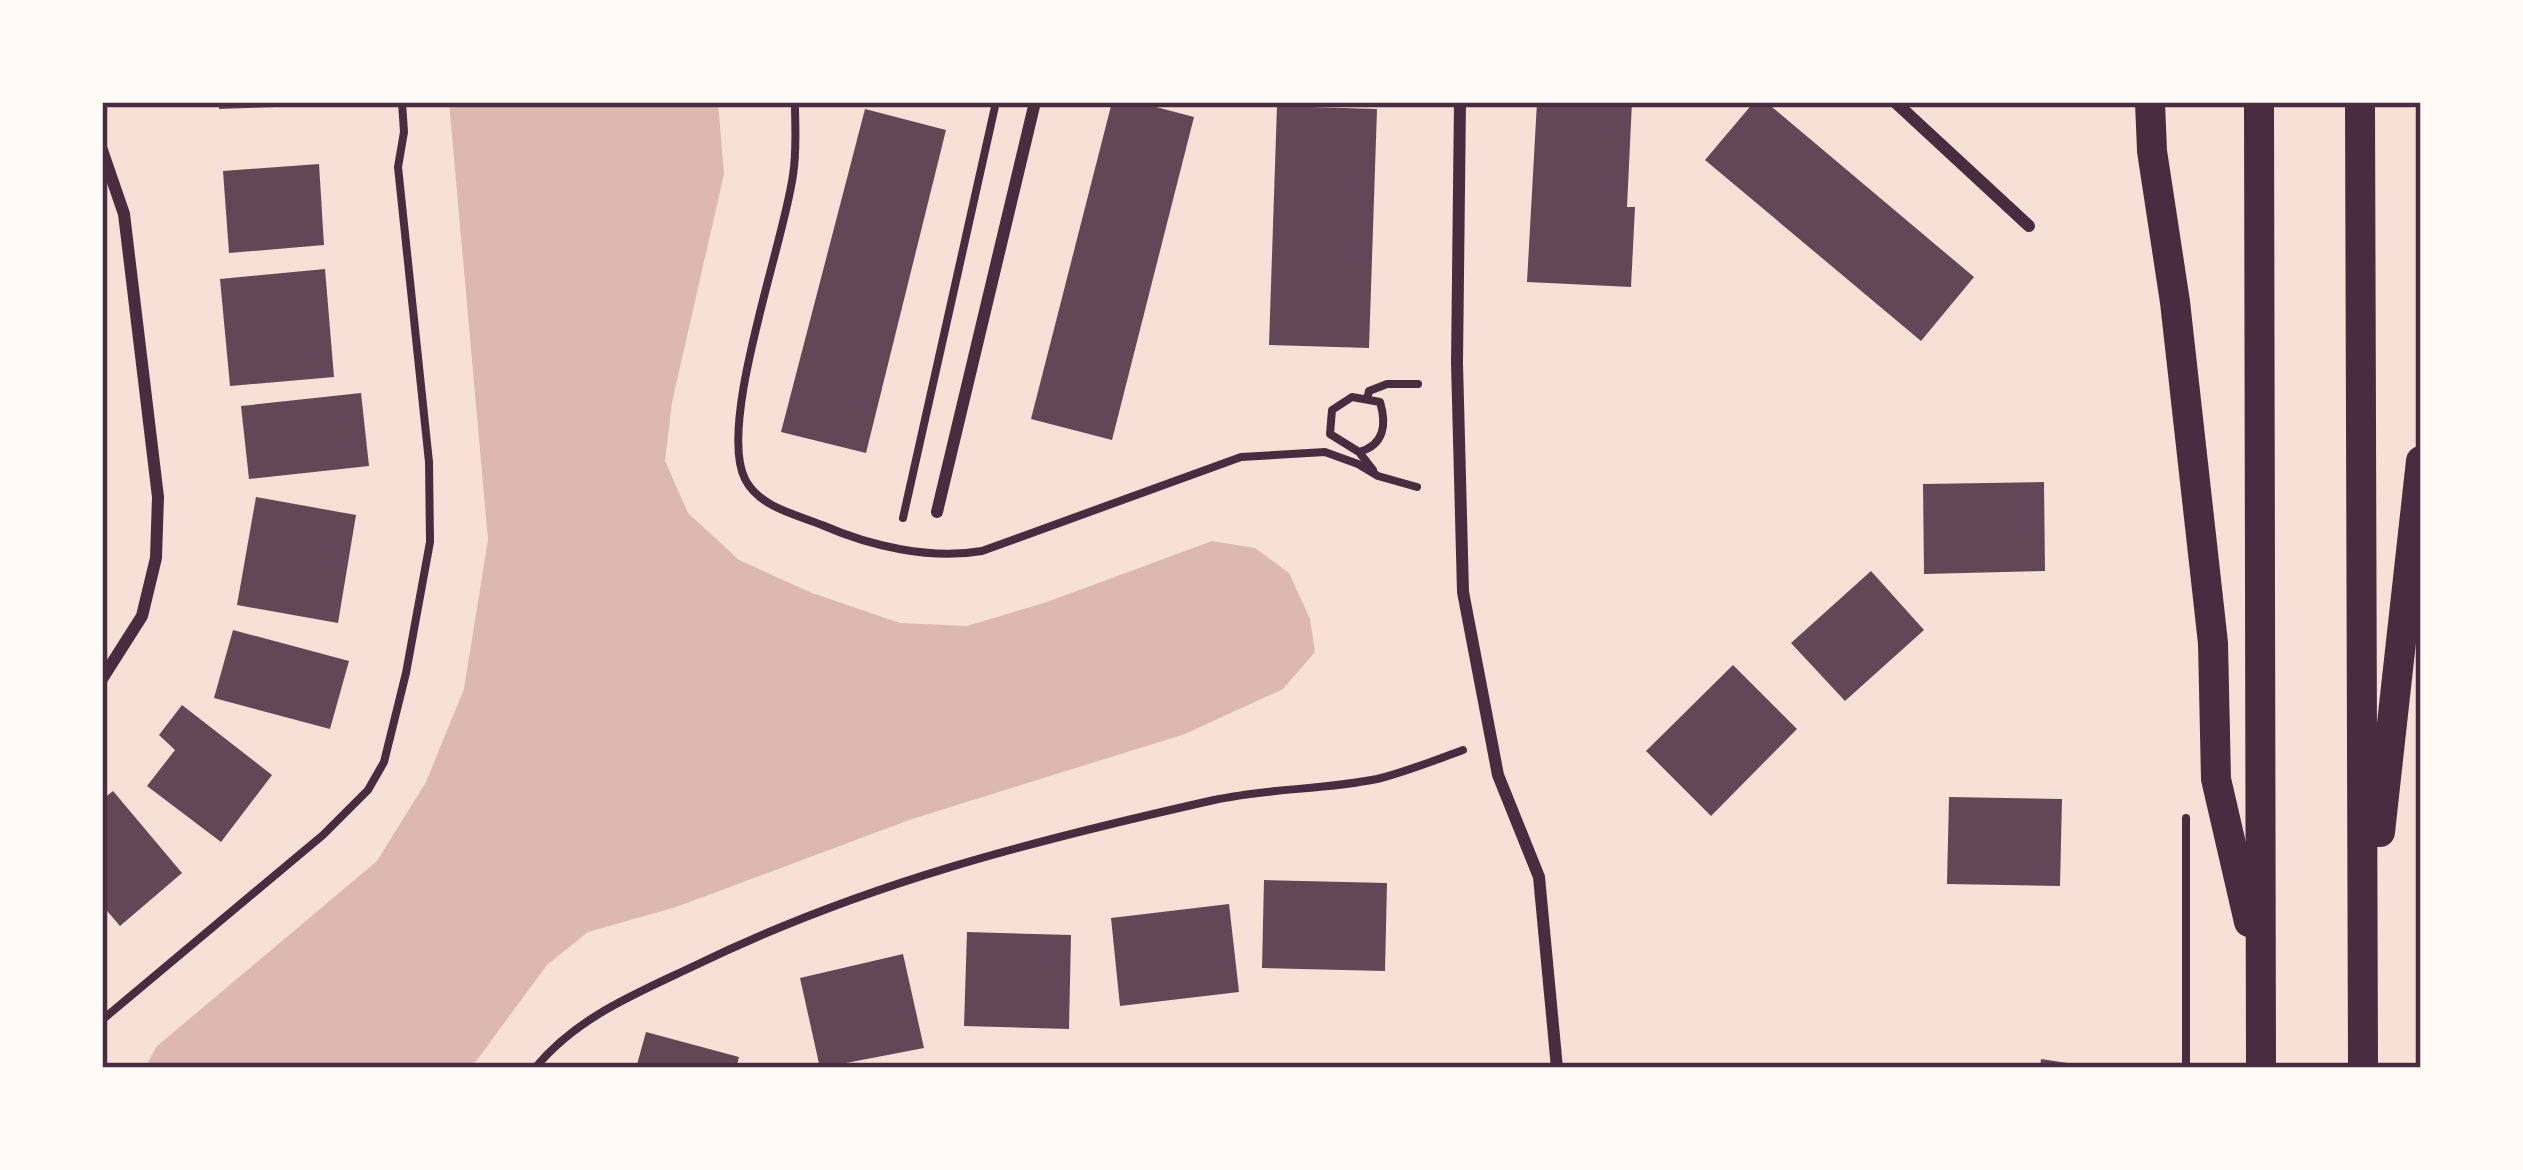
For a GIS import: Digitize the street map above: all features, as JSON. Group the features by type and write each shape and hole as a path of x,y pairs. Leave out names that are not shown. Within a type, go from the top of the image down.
{"main road":[{"path":"2150,102 2152,151 2175,302 2213,643 2216,779 2261,974"},
{"path":"2259,102 2261,1068"},
{"path":"2360,102 2362,1068"},
{"path":"2362,999 2421,461"}],"street":[{"path":"937,512 1035,102"},
{"path":"1460,102 1457,363 1463,592 1498,775 1538,878 1557,1068"},
{"path":"1895,102 2029,226"},
{"path":"102,150 124,214 158,496 157,557 142,616 102,679"}],"path":[{"path":"102,1020 323,835 368,790 384,763 430,542 429,462 398,167 404,132 402,102"},
{"path":"903,518 996,102"},
{"path":"1367,399 1370,391 1387,384 1418,384"},
{"path":"1360,452 1375,446 1383,431 1380,402 1352,397 1332,410 1330,434 1360,452 1378,476"},
{"path":"535,1068 560,1038 595,1015 743,942 865,893 962,861 1218,800 1379,778 1463,750"}],"shaded area":[{"path":"449,102 718,102 724,174 672,402 665,461 688,513 739,560 812,593 900,623 967,626 1212,541 1255,548 1289,573 1310,619 1315,652 1283,689 1185,734 912,819 676,907 588,932 547,965 471,1068 145,1068 156,1047 377,861 426,782 464,689 488,540"}],"building":[{"path":"219,102 306,102 306,106 219,109"},
{"path":"1112,102 1137,102 1194,117 1112,440 1031,419"},
{"path":"1537,102 1632,102 1627,207 1635,207 1631,287 1527,282"},
{"path":"1754,102 1766,102 1974,277 1921,341 1705,160"},
{"path":"1277,106 1377,109 1369,348 1269,345"},
{"path":"865,109 946,130 866,453 781,432"},
{"path":"319,164 324,245 229,253 223,171"},
{"path":"325,269 334,377 230,386 220,279"},
{"path":"361,393 369,466 249,479 241,406"},
{"path":"2044,482 2045,571 1924,574 1923,484"},
{"path":"256,497 356,515 338,623 237,605"},
{"path":"1871,571 1924,630 1845,701 1791,643"},
{"path":"233,630 349,661 330,729 214,698"},
{"path":"1733,665 1797,729 1711,816 1646,751"},
{"path":"182,705 272,775 221,842 147,786 175,750 159,735"},
{"path":"113,791 182,873 120,926 102,905 102,800"},
{"path":"1949,797 2062,799 2060,886 1947,884"},
{"path":"1264,880 1387,883 1385,971 1262,968"},
{"path":"1229,904 1239,992 1120,1006 1111,918"},
{"path":"967,932 1071,935 1069,1029 964,1026"},
{"path":"903,954 924,1048 820,1068 800,978"},
{"path":"646,1032 739,1057 736,1068 636,1068"},
{"path":"2041,1059 2081,1065 2040,1068"}]}
